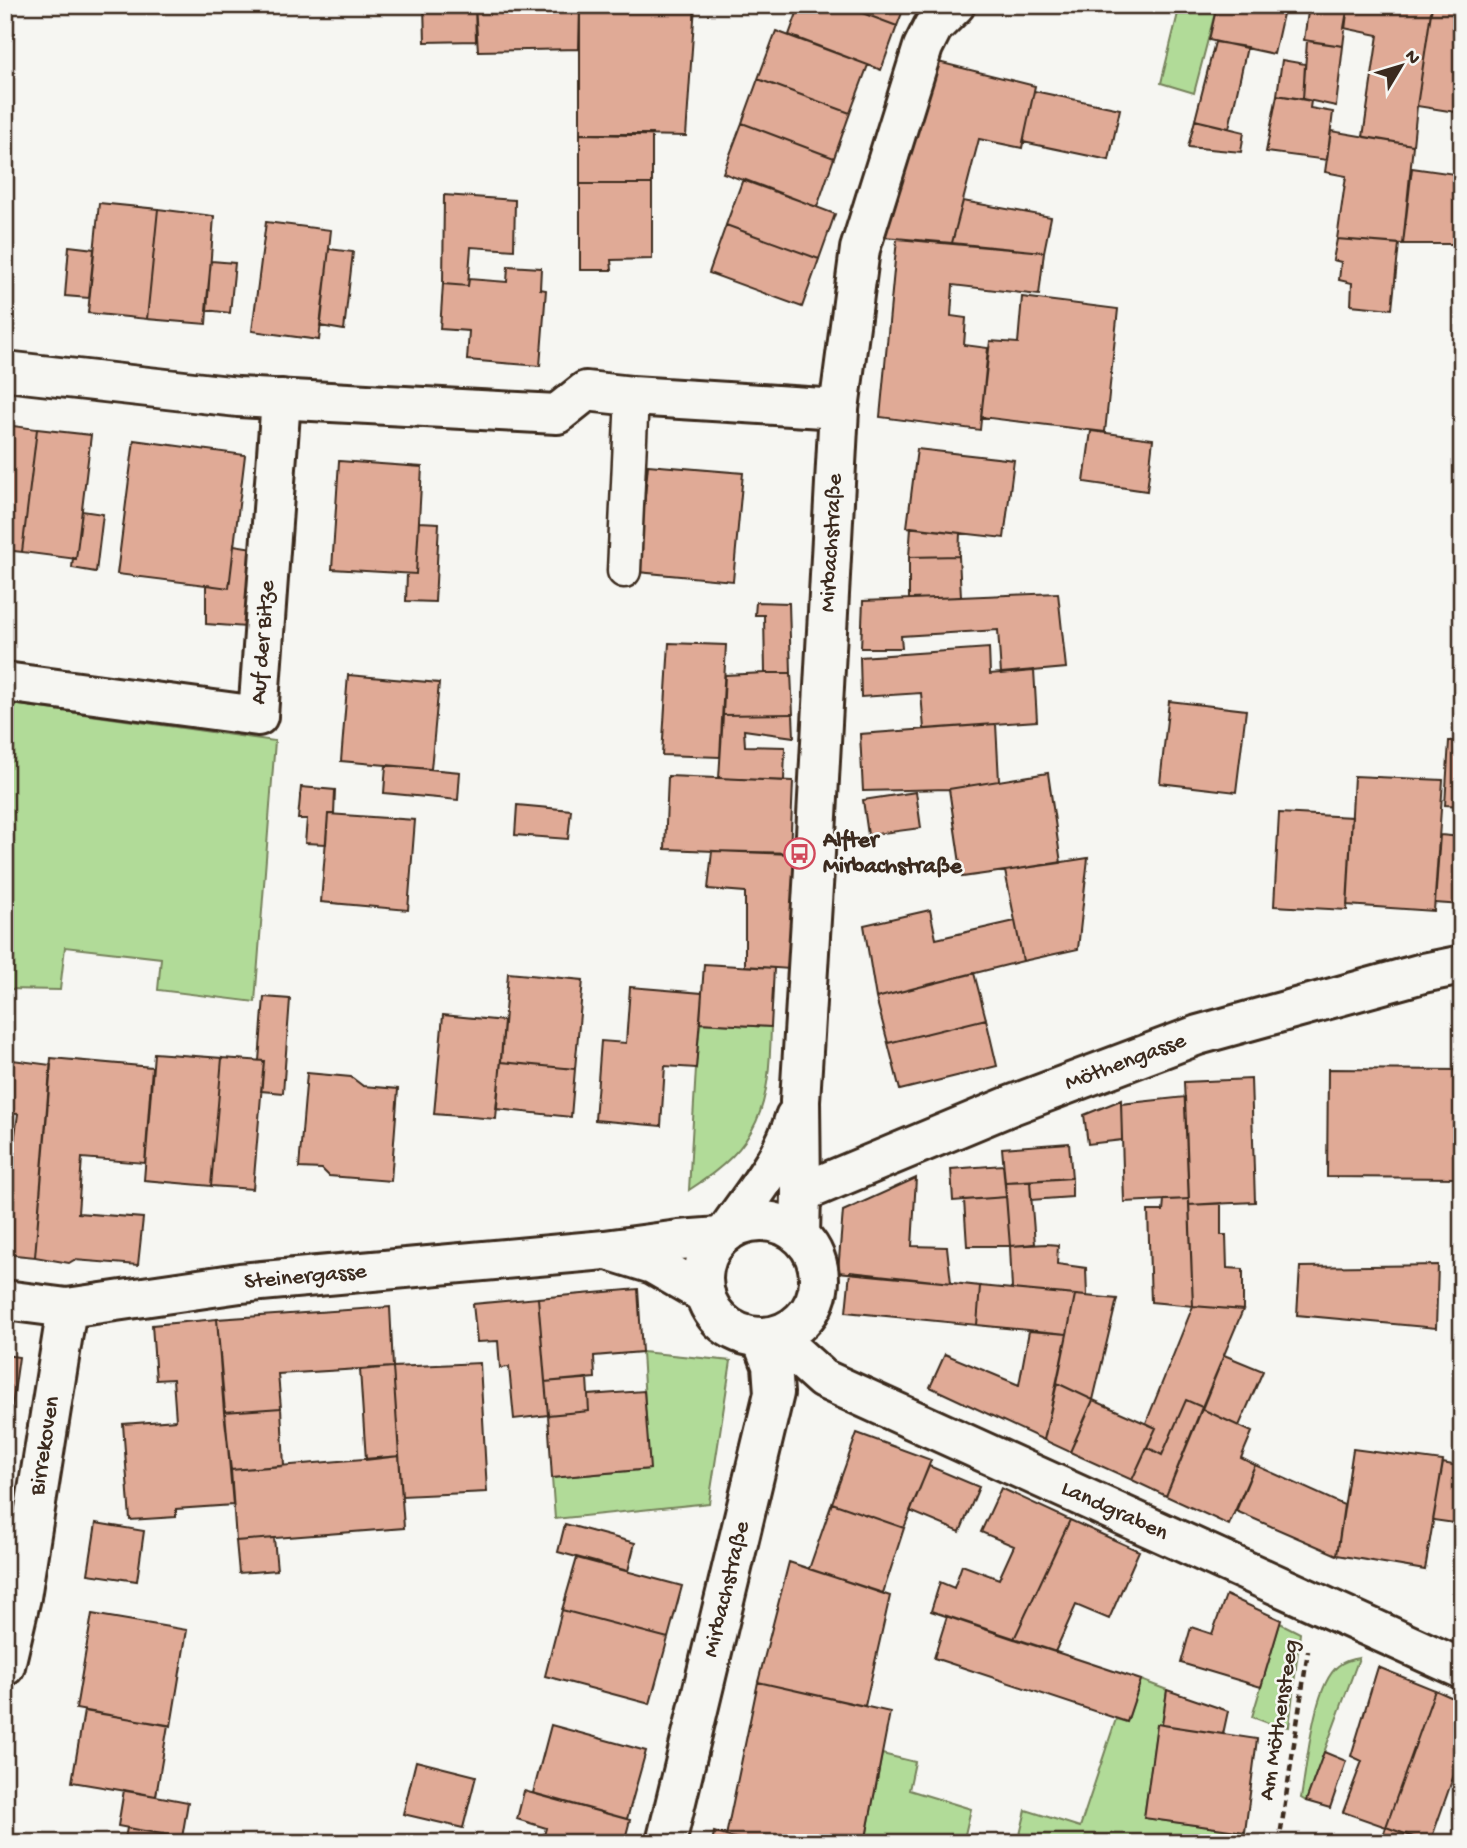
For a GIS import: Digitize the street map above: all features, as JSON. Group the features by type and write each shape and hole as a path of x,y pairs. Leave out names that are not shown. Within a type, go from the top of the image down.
{"street":[{"name":"Mirbachstraße","path":"800,1235 800,1101 839,409 860,249 923,47 933,27 955,5"},
{"path":"5,371 238,397 557,414 586,391 839,409"},
{"name":"Auf der Bitze","path":"5,682 258,716 281,399"},
{"name":"Möthengasse","path":"801,1193 1012,1105 1198,1035 1462,965"},
{"name":"Mirbachstraße","path":"705,1294 703,1278 711,1249 778,1157 790,1137 800,1101"},
{"path":"705,1294 712,1311 725,1325 742,1334 771,1336 799,1324 812,1308 819,1290 820,1269 813,1251 800,1235 787,1226 755,1220 739,1224 723,1235"},
{"name":"Steinergasse","path":"5,1300 67,1308 240,1283 605,1250 723,1235"},
{"name":"Steinergasse","path":"605,1250 653,1264 705,1294"},
{"name":"Birrekoven","path":"5,1666 21,1597 67,1308"},
{"name":"Mirbachstraße","path":"666,1843 774,1393 771,1336"},
{"name":"Landgraben","path":"771,1336 824,1379 1462,1669"}],"lane":[{"path":"624,570 632,396"}],"path":[{"name":"Am Möthensteeg","path":"1279,1843 1315,1602"}],"green space":[{"path":"1180,5 1217,5 1194,93 1161,83"},
{"path":"5,703 275,741 255,1002 158,990 161,958 65,947 60,990 5,989"},
{"path":"700,1023 771,1027 770,1055 763,1102 746,1140 732,1157 689,1190 696,1068"},
{"path":"642,1352 731,1361 709,1503 555,1519 552,1478 649,1469"},
{"path":"1280,1623 1300,1633 1289,1727 1252,1717"},
{"path":"1359,1658 1306,1801 1301,1798 1312,1728 1323,1691 1329,1676 1338,1666"},
{"path":"1141,1680 1167,1690 1162,1725 1157,1725 1144,1818 1245,1832 1243,1843 1018,1843 1026,1810 1080,1827 1116,1719 1127,1722"},
{"path":"882,1754 915,1762 909,1790 971,1809 963,1843 865,1843"}],"building":[{"path":"424,5 475,5 476,41 425,42"},
{"path":"475,5 580,5 579,49 478,51"},
{"path":"580,5 695,5 686,136 580,134"},
{"path":"800,5 841,5 897,26 881,70 789,35"},
{"path":"841,5 905,5 897,26"},
{"path":"1217,5 1285,5 1274,54 1209,40"},
{"path":"1309,5 1348,5 1343,46 1304,40"},
{"path":"1348,5 1432,5 1413,145 1363,137 1378,35 1344,28"},
{"path":"1432,6 1462,12 1462,113 1417,106"},
{"path":"776,31 868,65 850,113 758,79"},
{"path":"1307,41 1343,46 1336,106 1303,99"},
{"path":"1215,42 1247,47 1229,128 1195,120"},
{"path":"1282,60 1305,64 1303,99 1277,95"},
{"path":"938,62 1035,86 1022,148 979,139 952,243 884,237"},
{"path":"758,79 850,113 834,158 742,123"},
{"path":"1034,91 1120,109 1109,160 1023,142"},
{"path":"1277,95 1311,101 1310,108 1333,112 1327,160 1266,152"},
{"path":"1195,120 1244,132 1241,152 1188,147"},
{"path":"742,123 834,158 817,207 723,173"},
{"path":"1331,131 1413,145 1403,244 1337,239 1346,176 1325,172"},
{"path":"580,134 652,134 652,184 580,184"},
{"path":"1412,168 1462,175 1462,244 1403,244"},
{"path":"743,179 835,214 819,259 726,225"},
{"path":"580,184 652,184 652,259 611,260 612,270 580,270"},
{"path":"444,195 515,200 514,250 471,247 468,286 443,284"},
{"path":"963,201 1051,217 1044,252 952,243"},
{"path":"99,203 158,209 147,319 88,313"},
{"path":"158,209 214,216 206,324 147,319"},
{"path":"266,222 331,230 319,340 252,331"},
{"path":"726,225 819,259 802,307 709,273"},
{"path":"897,239 1044,252 1039,295 953,285 951,316 966,318 964,345 988,348 980,430 880,417"},
{"path":"1337,239 1399,244 1392,309 1351,305 1352,283 1339,280 1341,262 1333,260"},
{"path":"69,246 94,249 89,298 65,296"},
{"path":"329,249 353,252 344,330 320,326"},
{"path":"211,261 235,263 230,313 206,310"},
{"path":"508,266 541,268 540,289 546,290 540,366 467,360 469,331 440,329 443,284 468,286 469,279 507,282"},
{"path":"1022,297 1118,309 1105,432 981,417 990,341 1018,343"},
{"path":"5,425 37,429 22,552 5,550"},
{"path":"37,429 91,435 76,559 22,552"},
{"path":"1091,431 1153,439 1147,491 1084,482"},
{"path":"134,440 245,455 229,588 117,574"},
{"path":"917,449 1014,460 1004,538 907,527"},
{"path":"339,461 422,467 416,574 332,569"},
{"path":"648,465 743,473 733,581 638,572"},
{"path":"82,511 103,514 96,572 72,568 73,558 76,559"},
{"path":"419,522 439,523 435,602 406,601 407,574 416,574"},
{"path":"911,527 960,533 959,556 909,557"},
{"path":"234,545 253,548 246,627 206,624 206,585 229,588"},
{"path":"959,556 961,597 909,599 909,557"},
{"path":"1058,593 1066,668 1001,674 998,630 901,636 902,648 861,648 863,601"},
{"path":"756,602 789,603 791,673 765,673 764,615 755,615"},
{"path":"669,643 726,645 720,757 662,755"},
{"path":"989,648 990,674 1034,670 1037,721 924,729 921,693 861,697 860,657"},
{"path":"791,673 793,714 723,715 725,675"},
{"path":"348,675 439,683 431,769 341,761"},
{"path":"1169,701 1246,710 1236,792 1160,783"},
{"path":"793,714 794,737 744,730 745,746 785,747 784,781 719,778 723,715"},
{"path":"996,724 999,781 949,789 863,791 860,734"},
{"path":"1449,741 1462,741 1462,806 1445,805"},
{"path":"386,765 460,772 458,800 384,793"},
{"path":"1048,773 1061,863 962,877 949,789"},
{"path":"668,776 793,781 790,854 665,849"},
{"path":"1354,776 1443,780 1434,911 1347,905"},
{"path":"301,787 335,790 334,814 328,814 326,844 305,843 307,819 298,819"},
{"path":"916,792 921,828 868,835 863,800"},
{"path":"517,805 571,810 568,839 515,835"},
{"path":"1279,813 1352,817 1347,910 1274,906"},
{"path":"328,814 415,820 408,910 321,902"},
{"path":"1440,835 1462,837 1462,905 1435,903"},
{"path":"712,851 796,853 790,969 745,966 745,892 708,889"},
{"path":"1088,858 1078,949 1023,961 1005,871"},
{"path":"930,910 936,939 1015,921 1023,961 876,998 864,925"},
{"path":"704,964 774,968 771,1027 700,1023"},
{"path":"508,973 583,980 575,1069 501,1062"},
{"path":"974,973 986,1019 888,1043 876,998"},
{"path":"630,987 702,993 696,1068 665,1066 661,1126 595,1120 601,1041 626,1043"},
{"path":"264,997 290,999 283,1093 261,1091 264,1061 259,1061"},
{"path":"443,1015 504,1021 496,1119 434,1114"},
{"path":"986,1019 997,1066 900,1090 888,1043"},
{"path":"154,1053 222,1058 211,1186 144,1180"},
{"path":"51,1058 152,1067 145,1163 82,1158 78,1213 143,1218 138,1265 74,1260 69,1263 35,1257"},
{"path":"222,1058 264,1061 253,1189 211,1186"},
{"path":"5,1059 51,1065 35,1257 5,1254 5,1170 10,1170 18,1114 5,1113"},
{"path":"501,1062 575,1069 571,1117 496,1109"},
{"path":"1328,1069 1462,1070 1462,1178 1327,1177"},
{"path":"307,1073 351,1077 363,1086 398,1089 391,1181 329,1176 322,1169 299,1168"},
{"path":"1251,1079 1255,1202 1189,1205 1184,1082"},
{"path":"1185,1097 1189,1199 1124,1202 1121,1104"},
{"path":"1121,1100 1122,1140 1088,1144 1084,1115"},
{"path":"1069,1143 1072,1178 1005,1182 1002,1148"},
{"path":"1003,1165 1006,1197 953,1201 951,1169"},
{"path":"916,1178 912,1246 947,1247 951,1283 838,1272 843,1211"},
{"path":"1072,1178 1072,1197 1031,1200 1030,1181"},
{"path":"1030,1181 1035,1244 1010,1246 1005,1182"},
{"path":"1006,1197 1010,1246 967,1246 964,1200"},
{"path":"1189,1199 1193,1306 1151,1302 1148,1211 1163,1211 1164,1200"},
{"path":"1221,1203 1221,1235 1226,1235 1227,1268 1243,1269 1243,1310 1193,1306 1189,1205"},
{"path":"1058,1245 1057,1264 1086,1268 1087,1296 1012,1289 1010,1246"},
{"path":"1438,1265 1436,1328 1297,1315 1300,1267"},
{"path":"850,1272 980,1286 977,1325 846,1312"},
{"path":"980,1286 1075,1295 1067,1334 977,1325"},
{"path":"638,1289 642,1352 594,1356 595,1378 545,1382 538,1298"},
{"path":"1075,1295 1117,1299 1093,1400 1057,1383"},
{"path":"538,1298 548,1415 514,1419 509,1367 500,1368 498,1341 477,1342 473,1304"},
{"path":"1193,1306 1243,1310 1202,1407 1186,1400 1162,1455 1147,1447 1156,1428 1146,1423"},
{"path":"390,1307 393,1367 278,1374 281,1408 224,1412 217,1319"},
{"path":"217,1319 233,1505 176,1509 176,1517 130,1520 123,1424 176,1420 173,1379 156,1380 152,1325"},
{"path":"1029,1331 1067,1334 1044,1440 930,1387 945,1354 1019,1385"},
{"path":"5,1355 19,1357 10,1422 5,1422"},
{"path":"1224,1355 1263,1371 1239,1426 1202,1409"},
{"path":"480,1363 487,1492 402,1496 393,1367"},
{"path":"393,1367 399,1456 366,1460 360,1370"},
{"path":"587,1378 589,1411 548,1415 545,1382"},
{"path":"1057,1383 1093,1400 1070,1452 1044,1440"},
{"path":"644,1391 650,1469 552,1478 548,1415 589,1411 588,1395"},
{"path":"1093,1400 1156,1428 1132,1480 1070,1452"},
{"path":"1186,1400 1202,1407 1166,1496 1132,1480 1147,1447 1162,1455"},
{"path":"281,1408 284,1466 231,1470 224,1412"},
{"path":"1202,1409 1252,1432 1241,1458 1255,1465 1229,1525 1166,1496"},
{"path":"857,1433 931,1460 904,1528 832,1503"},
{"path":"1353,1449 1443,1461 1425,1570 1337,1555"},
{"path":"399,1456 404,1528 236,1541 231,1470"},
{"path":"1443,1463 1462,1467 1462,1524 1433,1520"},
{"path":"1255,1465 1344,1505 1337,1555 1236,1511"},
{"path":"929,1466 979,1487 960,1532 910,1511"},
{"path":"1001,1488 1070,1520 1014,1639 931,1611 940,1582 954,1588 962,1565 999,1579 1014,1546 981,1532"},
{"path":"832,1503 904,1528 883,1593 809,1569"},
{"path":"1070,1520 1139,1551 1109,1619 1076,1605 1055,1652 1014,1639"},
{"path":"96,1523 144,1531 137,1581 88,1574"},
{"path":"565,1524 635,1543 628,1571 558,1552"},
{"path":"274,1538 277,1570 239,1573 236,1541"},
{"path":"577,1558 682,1586 668,1638 562,1610"},
{"path":"789,1562 890,1596 865,1706 758,1682"},
{"path":"1226,1595 1281,1620 1261,1687 1181,1663 1191,1627 1212,1634"},
{"path":"562,1610 668,1638 650,1704 545,1676"},
{"path":"92,1614 187,1630 171,1726 76,1709"},
{"path":"947,1616 1141,1680 1127,1722 934,1658"},
{"path":"1378,1667 1435,1690 1386,1827 1343,1812 1362,1761 1351,1756"},
{"path":"758,1682 890,1712 865,1843 758,1843 726,1836"},
{"path":"1167,1690 1228,1711 1223,1734 1162,1725"},
{"path":"1435,1690 1462,1702 1462,1752 1430,1843 1386,1827"},
{"path":"84,1711 168,1725 156,1796 72,1782"},
{"path":"1157,1724 1257,1739 1245,1832 1144,1818"},
{"path":"551,1725 646,1751 627,1819 533,1793"},
{"path":"1324,1752 1346,1761 1330,1808 1306,1801"},
{"path":"416,1761 476,1776 463,1828 403,1814"},
{"path":"124,1790 188,1802 182,1838 118,1826"},
{"path":"524,1791 630,1820 624,1843 542,1843 546,1828 517,1819"},
{"path":"1386,1827 1430,1843 1381,1843"},
{"path":"127,1828 168,1835 167,1843 124,1843"},
{"path":"714,1832 726,1836 758,1843 712,1843"}],"place":[{"name":"Alfter Mirbachstraße","path":"800,854"}]}
